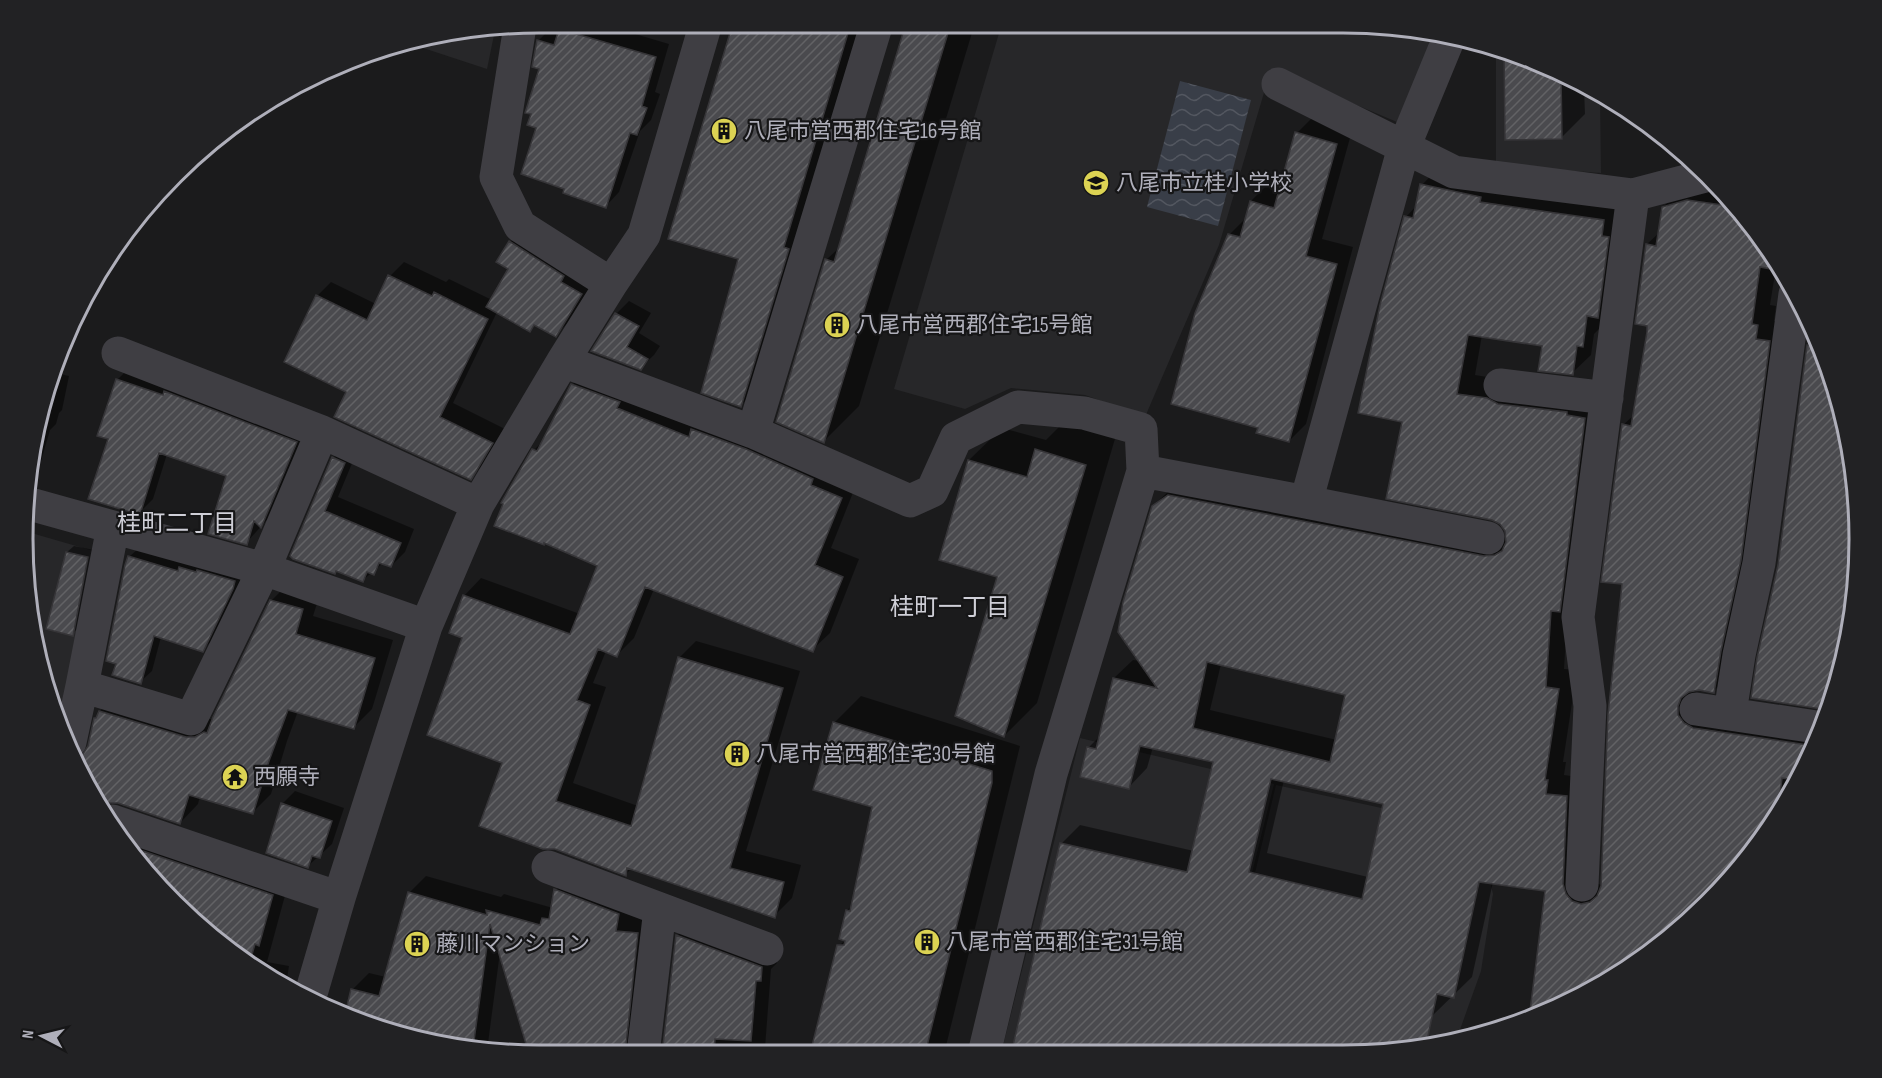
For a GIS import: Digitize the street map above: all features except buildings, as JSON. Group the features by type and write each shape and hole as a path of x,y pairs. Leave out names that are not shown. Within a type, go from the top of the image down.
{"street":[{"path":"312,991 426,626 478,504 563,361 644,235 703,33"},
{"path":"753,432 874,33"},
{"path":"519,34 496,177 520,226 611,284"},
{"path":"1306,502 1404,147 1447,44"},
{"path":"1278,84 1454,171 1634,195 1698,178"},
{"path":"1582,885 1590,706 1578,617 1634,195"},
{"path":"1730,713 1739,655 1759,563 1796,312"},
{"path":"118,353 322,432 478,504"},
{"path":"563,361 753,432 910,501 932,491 956,438 1018,407 1084,413 1141,429 1143,471 1051,774 986,1045"},
{"path":"1500,385 1607,398"},
{"path":"82,686 191,719 264,569 322,432"},
{"path":"1143,471 1488,538"},
{"path":"34,505 264,569 426,626"},
{"path":"72,733 113,527"},
{"path":"1696,709 1813,726"},
{"path":"121,824 339,898"},
{"path":"548,867 767,949"},
{"path":"644,1045 660,909"}],"shaded area":[{"name":"八尾市立桂小学校","path":"999,33 1343,33 1409,37 1431,41 1397,122 1271,69 1219,245 1145,417 1085,395 1011,388 965,409 894,389"},
{"path":"494,35 487,69 421,47"},
{"path":"1496,57 1567,85 1600,103 1601,173 1496,165"},
{"path":"33,533 97,552 63,710 50,670 37,605"},
{"path":"1080,738 1274,784 1209,1045 1003,1045"},
{"path":"1276,785 1478,829 1493,894 1481,971 1459,1031 1409,1041 1376,1044 1214,1045"}],"water":[{"path":"1180,81 1251,100 1218,226 1147,207"}],"place":[{"name":"八尾市営西郡住宅16号館","path":"724,131"},
{"name":"八尾市立桂小学校","path":"1096,183"},
{"name":"八尾市営西郡住宅15号館","path":"837,325"},
{"name":"八尾市営西郡住宅30号館","path":"737,754"},
{"name":"西願寺","path":"235,777"},
{"name":"八尾市営西郡住宅31号館","path":"927,942"},
{"name":"藤川マンション","path":"417,944"}],"district":[{"name":"桂町二丁目","path":"177,523"},
{"name":"桂町一丁目","path":"950,607"}]}
